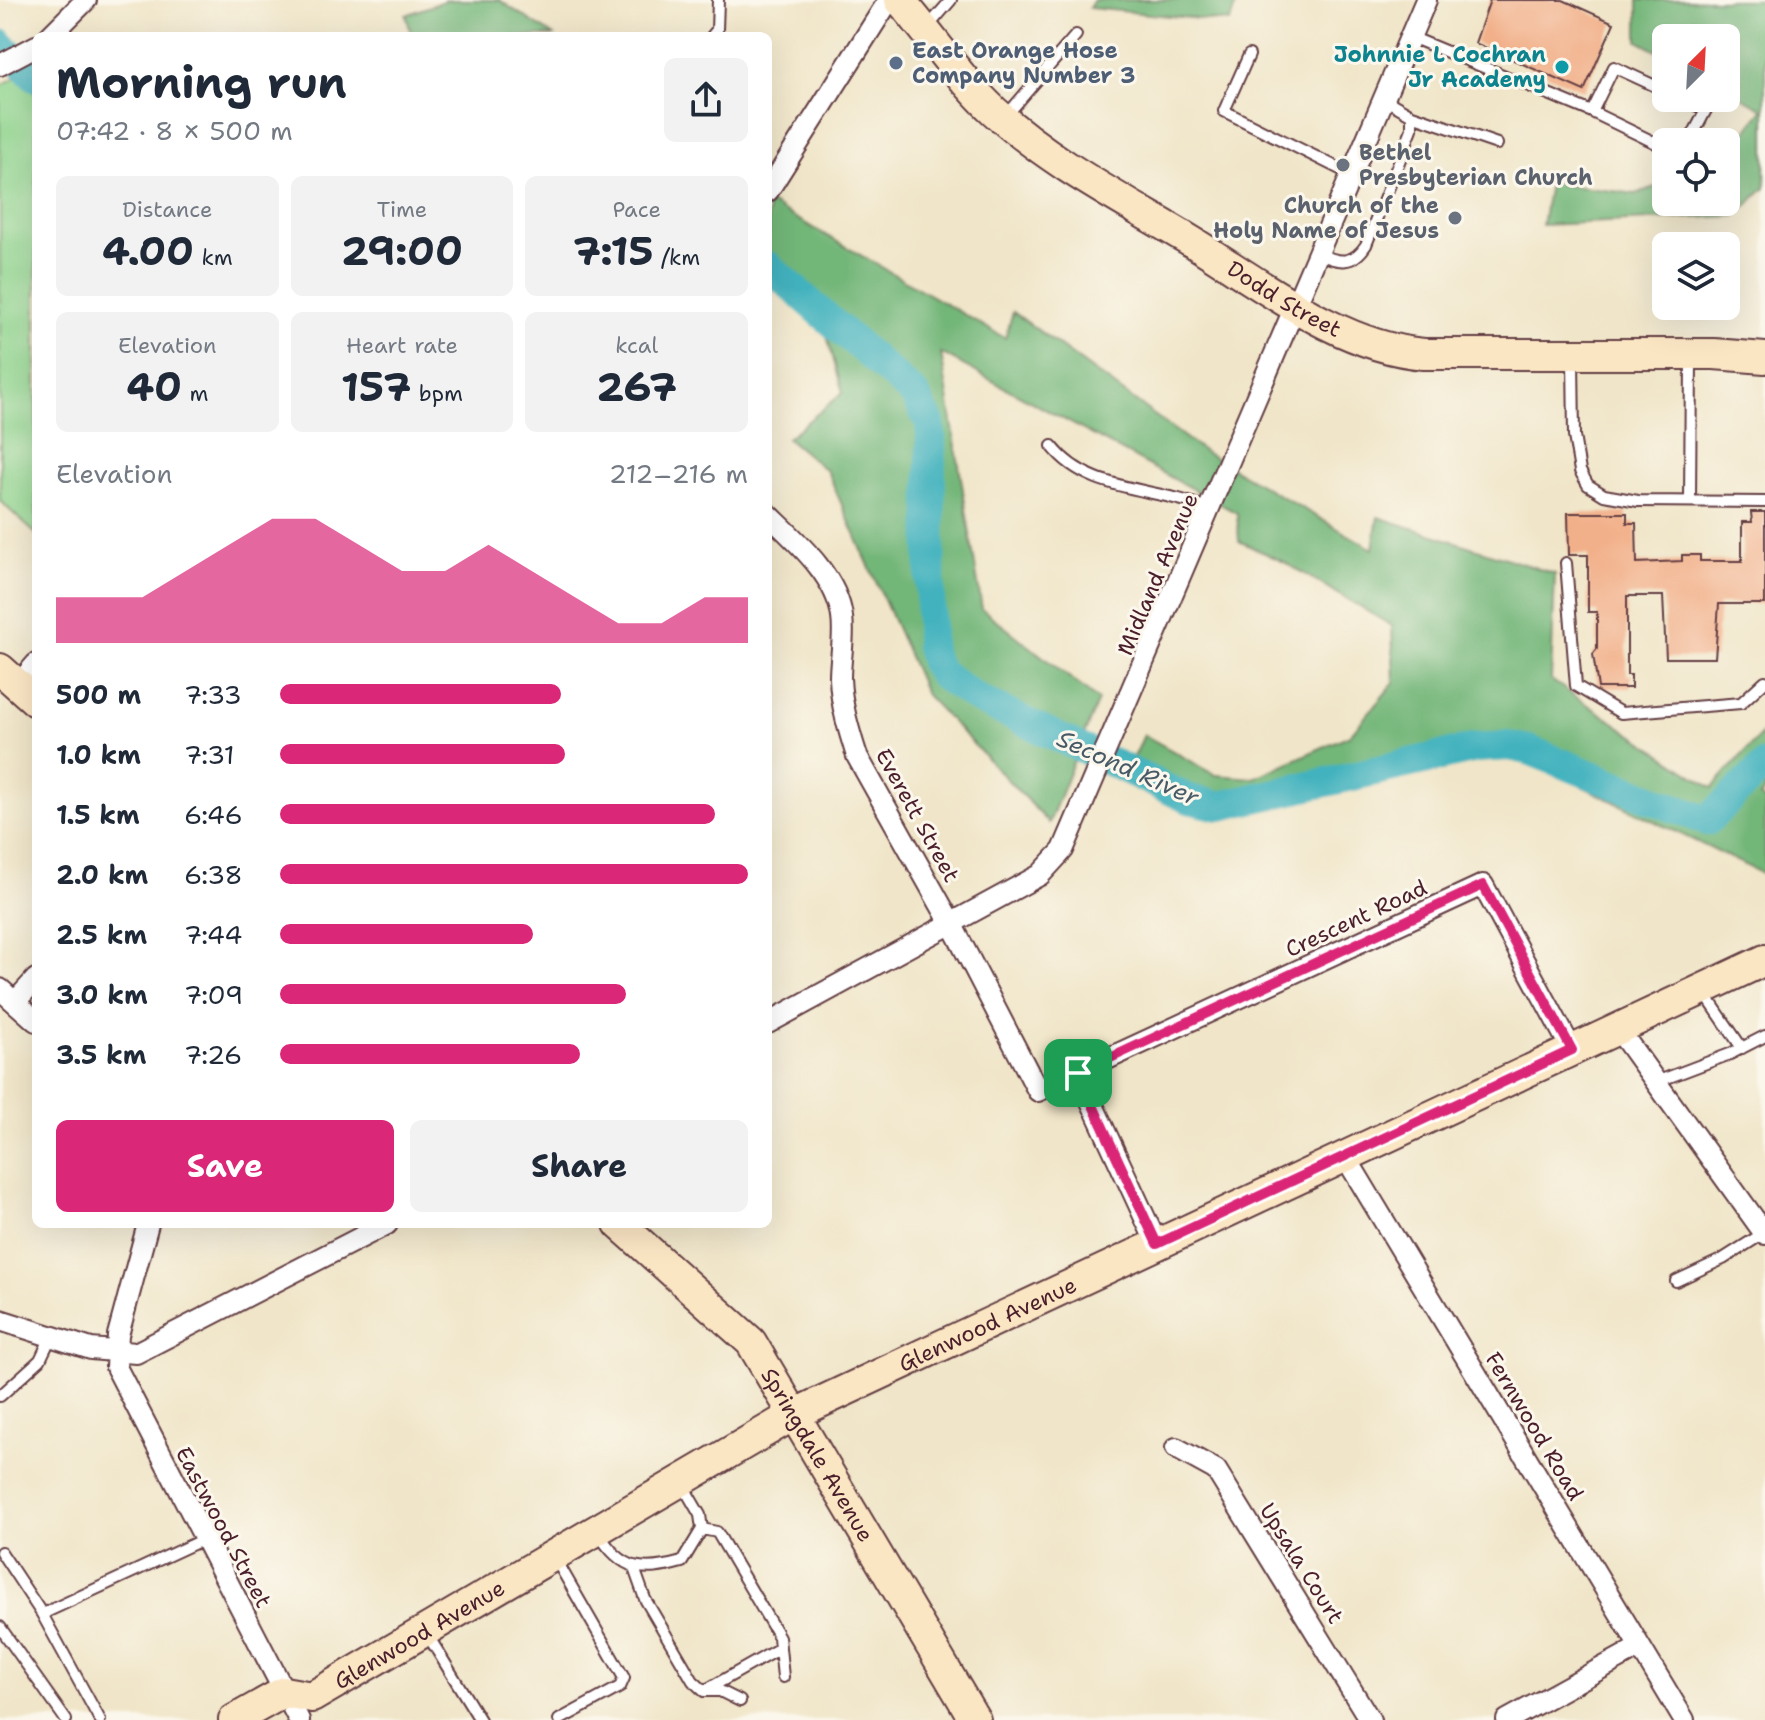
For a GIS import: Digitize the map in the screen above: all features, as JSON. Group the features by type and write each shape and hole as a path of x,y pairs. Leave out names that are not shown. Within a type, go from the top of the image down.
{"street":[{"path":"54,32 86,0"},
{"path":"772,185 889,0"},
{"name":"Dodd Street","path":"900,0 971,86 1003,119 1068,167 1298,306 1363,340 1404,352 1691,354 1765,358"},
{"name":"Midland Avenue","path":"772,1021 1040,875 1063,850 1298,306 1426,0"},
{"path":"0,65 32,48"},
{"name":"Everett Street","path":"772,519 805,551 836,596 842,617 840,680 848,730 857,756 952,925 1038,1091 1078,1073"},
{"name":"Crescent Road","path":"1078,1073 1483,885 1572,1050"},
{"name":"Glenwood Avenue","path":"234,1720 284,1692 312,1697 555,1558 795,1414 1765,960"},
{"path":"32,981 8,996 32,1017"},
{"path":"1618,1029 1765,1234"},
{"path":"1078,1073 1157,1244"},
{"name":"Fernwood Road","path":"1345,1156 1684,1720"},
{"path":"115,1353 147,1228"},
{"path":"0,1320 115,1353 136,1353 157,1345 379,1228"},
{"name":"Springdale Avenue","path":"623,1228 751,1342 975,1720"},
{"name":"Eastwood Street","path":"115,1353 121,1380 299,1720"},
{"name":"Upsala Court","path":"1176,1448 1216,1470 1370,1720"},
{"path":"1507,1720 1640,1647"}],"lane":[{"path":"715,32 718,0"},
{"path":"925,30 951,0"},
{"path":"1003,119 1076,35"},
{"path":"1411,37 1592,112 1652,141"},
{"path":"1249,55 1224,111 1352,175"},
{"path":"1592,112 1614,67 1652,85"},
{"path":"1384,99 1412,115 1497,144"},
{"path":"1320,254 1339,262 1361,252 1412,129 1412,115"},
{"path":"1573,354 1574,436 1580,471 1588,485 1604,495 1638,501 1765,502"},
{"path":"1690,501 1691,354"},
{"path":"1052,446 1064,461 1113,486 1183,498 1210,510"},
{"path":"1566,563 1576,686 1621,713 1741,703 1765,681"},
{"path":"1702,990 1742,1048"},
{"path":"1656,1082 1765,1036"},
{"path":"1676,1281 1723,1259 1765,1234"},
{"path":"0,1396 40,1360 51,1337"},
{"path":"598,1532 612,1555 634,1568 658,1569 682,1562 702,1529 700,1515 681,1482"},
{"path":"702,1529 717,1532 779,1637 783,1677"},
{"path":"42,1614 204,1539"},
{"path":"1,1552 42,1614 100,1720"},
{"path":"555,1558 624,1678 620,1687 559,1720"},
{"path":"634,1568 645,1599 693,1681 704,1691 720,1691 740,1701"},
{"path":"0,1627 66,1720"},
{"path":"426,1632 480,1720"},
{"path":"704,1691 780,1648"}],"green space":[{"path":"446,0 499,0 548,32 411,32 406,15"},
{"path":"1094,0 1237,0 1230,22 1089,8"},
{"path":"1638,0 1762,0 1765,22 1765,188 1740,211 1740,140 1763,109 1740,96 1740,24 1652,24 1652,48 1638,41"},
{"path":"18,76 32,89 32,530 0,501 0,86"},
{"path":"1549,183 1636,194 1652,188 1652,216 1735,216 1542,225"},
{"path":"772,204 1005,338 1013,312 1206,453 1373,549 1378,517 1555,574 1551,680 1712,788 1765,730 1765,791 1760,797 1765,801 1765,875 1516,754 1230,810 1130,766 1144,735 1216,775 1254,778 1350,735 1394,683 1392,626 1284,562 1239,541 1237,513 941,353 982,609 1098,700 1049,823 926,695 827,471 787,438 843,393 825,329 772,282"}],"building":[{"name":"Johnnie L Cochran Jr Academy","path":"1490,0 1563,0 1614,23 1584,91 1475,43"},
{"path":"1751,512 1765,512 1765,604 1719,604 1715,658 1666,658 1663,596 1627,596 1627,675 1631,675 1631,688 1598,688 1593,654 1597,649 1597,612 1588,612 1588,555 1569,555 1568,513 1627,513 1627,523 1636,523 1637,563 1682,561 1682,555 1700,555 1700,561 1742,561 1742,522 1752,522"}],"waterway":[{"name":"Second River","path":"0,44 32,73"},
{"name":"Second River","path":"772,270 915,395 930,423 930,646 934,662 942,675 979,700 1189,799 1220,806 1476,748 1509,746 1529,750 1707,821 1765,765"}],"place":[{"name":"East Orange Hose Company Number 3","path":"896,63"},
{"name":"Johnnie L Cochran Jr Academy","path":"1562,67"},
{"name":"Bethel Presbyterian Church","path":"1343,165"},
{"name":"Church of the Holy Name of Jesus","path":"1455,218"}],"route":[{"path":"1483,885 1572,1050 1157,1244 1078,1073 1483,885"}]}
